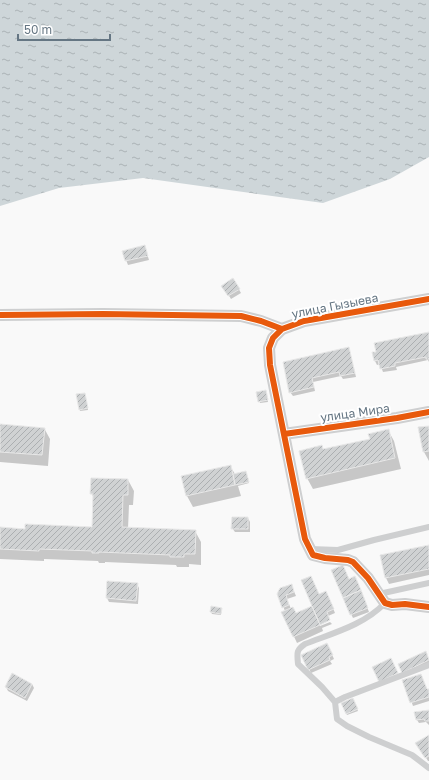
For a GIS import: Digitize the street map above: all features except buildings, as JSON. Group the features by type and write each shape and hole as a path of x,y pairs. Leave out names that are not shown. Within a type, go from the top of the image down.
{"street":[{"name":"улица Гызыева","path":"309,549 305,539 270,365 269,348 273,338 282,329 304,321 429,299"},
{"path":"0,315 103,314 241,316 261,320 282,329"},
{"name":"улица Мира","path":"284,434 429,412"},
{"path":"309,549 312,555 353,562 368,578 382,599 392,605 405,604 429,607"}],"lane":[{"path":"309,549 338,550 429,527"},
{"path":"429,583 382,599 376,613 358,623 305,644 299,648 297,653 298,664 335,702 337,719 369,737 412,755 429,768"},
{"path":"335,702 429,665"}],"water":[{"path":"0,0 429,0 429,157 390,179 323,203 143,178 59,188 0,206"}],"cycle path":[{"path":"429,299 304,321 282,329 273,338 269,348 270,365 305,539 313,555 353,562 368,578 385,603 392,605 405,604 429,607"},
{"path":"0,315 103,314 241,316 261,321 282,329"},
{"path":"284,434 429,412"}]}
